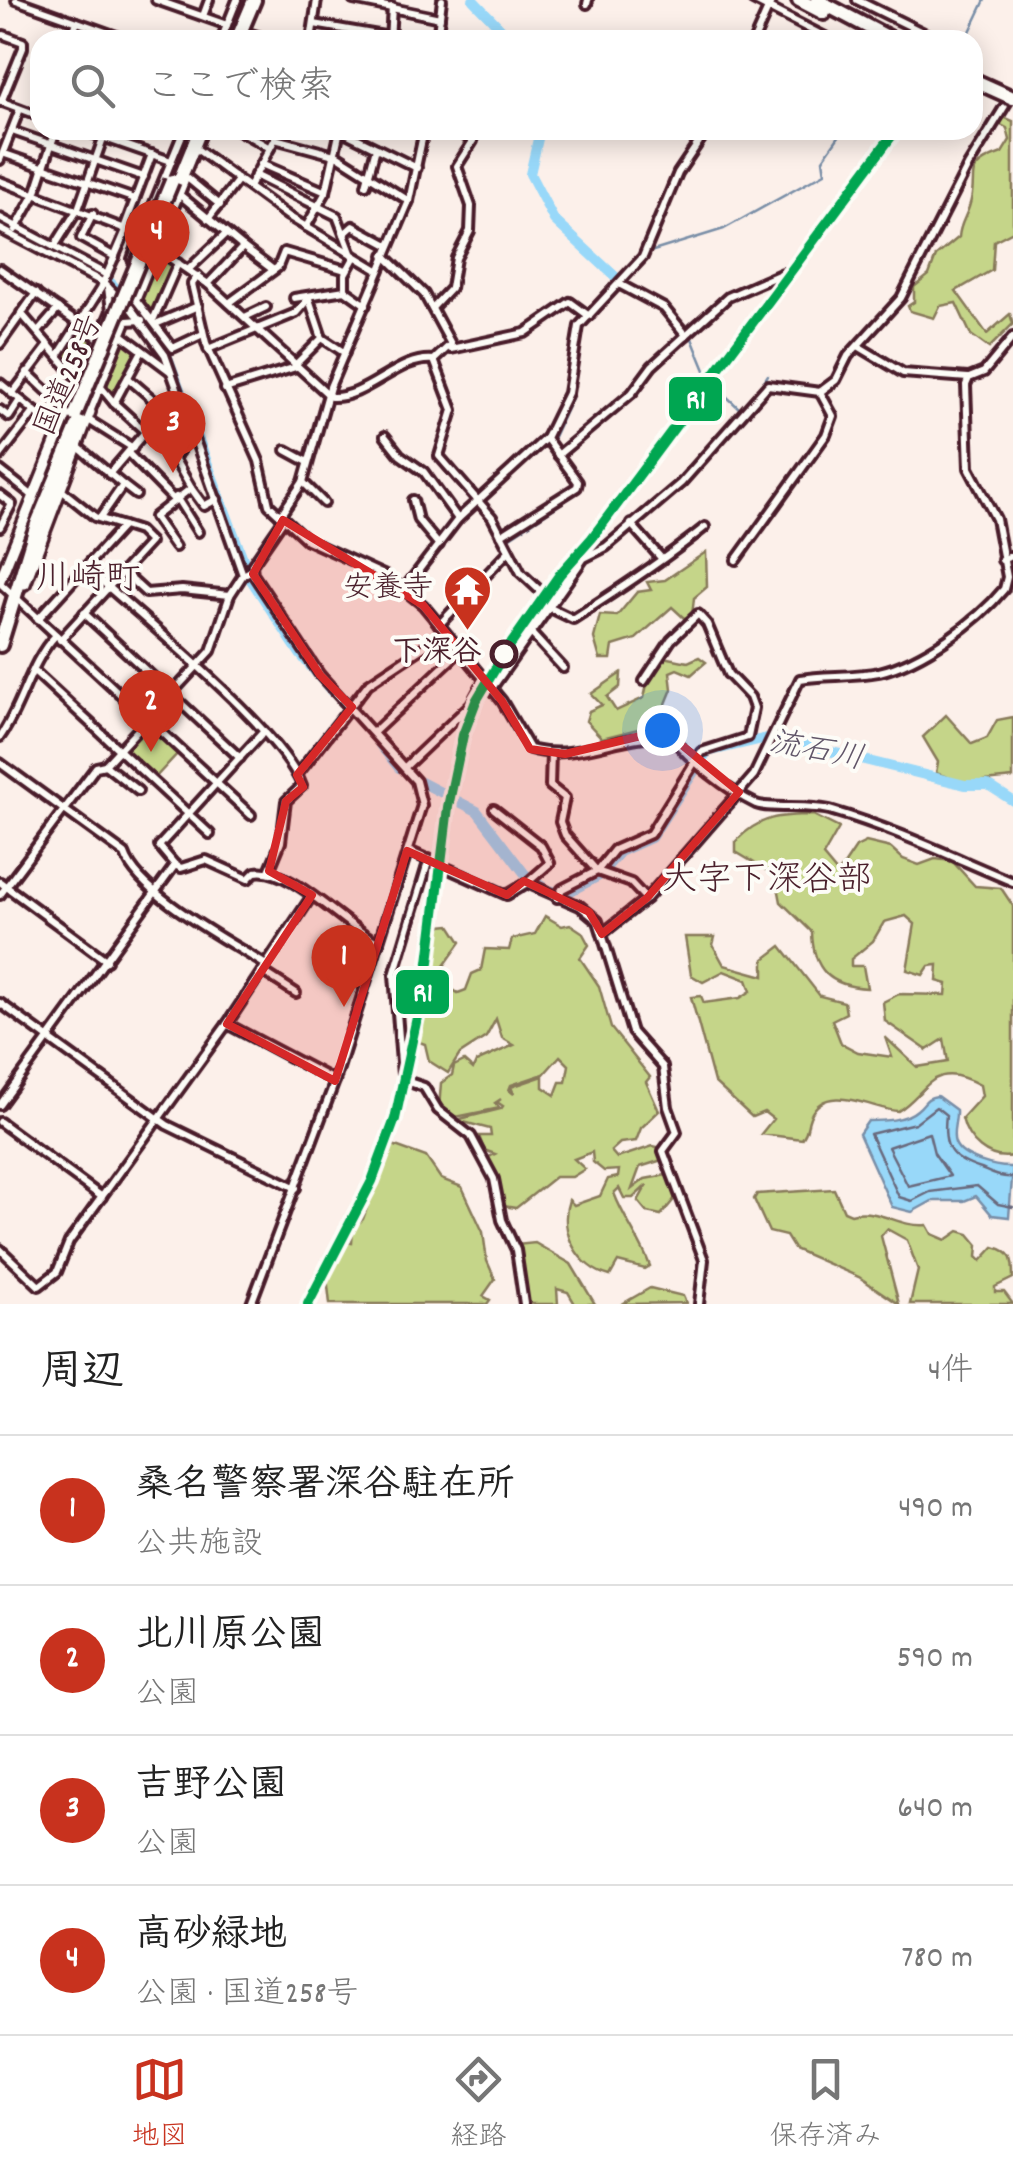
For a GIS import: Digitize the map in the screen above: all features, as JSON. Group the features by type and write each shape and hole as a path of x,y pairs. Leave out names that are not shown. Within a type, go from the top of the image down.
{"highway":[{"path":"232,30 241,0"},
{"path":"243,30 254,0"},
{"path":"803,0 857,30"},
{"path":"803,0 870,30"},
{"path":"983,84 1013,96"},
{"path":"983,94 1013,108"},
{"name":"国道258号","path":"0,623 8,590 196,140"},
{"name":"国道258号","path":"0,645 8,590"}],"street":[{"path":"16,0 100,30"},
{"path":"156,0 227,24"},
{"path":"203,16 210,0"},
{"path":"225,30 241,0"},
{"path":"313,30 318,0"},
{"path":"353,0 379,2 440,18"},
{"path":"438,30 442,0"},
{"path":"753,0 770,4 814,30"},
{"path":"857,0 916,30"},
{"path":"758,30 770,4"},
{"path":"391,30 392,7"},
{"path":"74,30 77,22"},
{"path":"314,24 347,30"},
{"path":"0,44 2,34 23,42 24,48 1,102 30,112"},
{"path":"492,688 584,558 680,483 768,386 820,392 836,380 858,346 901,298 968,166 1013,96"},
{"path":"20,109 3,153 136,199"},
{"path":"12,131 30,137"},
{"path":"37,140 144,177"},
{"path":"15,231 36,194 53,140"},
{"path":"54,247 78,209 103,140"},
{"path":"119,140 171,160"},
{"path":"132,259 180,140"},
{"path":"199,140 136,300 156,320 172,348 203,334"},
{"path":"256,140 270,148"},
{"path":"248,187 273,140"},
{"path":"292,140 334,155 408,201"},
{"path":"306,227 326,192 338,140"},
{"path":"360,140 417,168"},
{"path":"0,895 3,885 96,768 105,766 210,651 230,595 248,573 303,482 328,395 408,201 422,140"},
{"path":"432,308 451,288 456,258 470,232 471,206 457,166 473,142 470,140"},
{"path":"405,588 458,520 546,438 568,393 580,326 643,257 678,173 699,140"},
{"path":"366,185 376,148"},
{"path":"198,150 306,227 378,270"},
{"path":"58,356 106,281 152,154"},
{"path":"260,164 326,192"},
{"path":"255,174 337,216 353,257 346,270 346,290"},
{"path":"208,218 238,180"},
{"path":"0,181 141,235"},
{"path":"179,184 220,205"},
{"path":"179,184 208,218 272,270"},
{"path":"93,214 81,238 115,257"},
{"path":"0,218 15,231 106,281"},
{"path":"344,234 353,226 388,245"},
{"path":"0,228 54,247 106,281 118,297"},
{"path":"189,270 226,234"},
{"path":"208,284 243,247"},
{"path":"157,249 208,284 328,395 344,396 415,362 434,360 450,349 525,333 570,302 590,316"},
{"path":"229,304 272,270 284,252 346,270"},
{"path":"384,255 416,285 432,308 450,349"},
{"path":"156,320 178,263"},
{"path":"0,269 99,338"},
{"path":"558,454 632,393 652,366 718,303 750,284 783,273"},
{"path":"198,276 192,284 203,334 259,461 269,506 307,540 378,571 405,588 492,688 527,746 551,753 657,735 672,737 698,763 765,806 795,804 834,811 954,854 1013,882"},
{"path":"8,590 60,488 76,446 80,382 111,310 106,281"},
{"path":"619,284 664,308 686,335"},
{"path":"294,298 346,290 366,305"},
{"path":"0,344 36,292"},
{"path":"308,297 322,338 346,354"},
{"path":"208,349 296,314 308,297"},
{"path":"156,320 198,306"},
{"path":"38,332 58,308"},
{"path":"130,308 158,339 248,573 320,676 416,781 422,806 411,852 335,1082 251,1304"},
{"path":"244,318 266,308"},
{"path":"22,313 80,382"},
{"path":"8,590 22,524 60,432 80,415 100,386 127,321 142,320"},
{"path":"122,335 171,371"},
{"path":"858,346 903,374 968,378 984,372 1013,336"},
{"path":"226,389 296,366 322,338"},
{"path":"12,394 49,344"},
{"path":"114,403 142,351"},
{"path":"434,360 453,410 439,456 480,500 502,534 508,552 534,589 572,619 598,607 705,527"},
{"path":"27,372 130,450 175,498 198,532"},
{"path":"128,378 178,421 189,424"},
{"path":"602,934 646,899 754,775 800,679 884,671 936,645 1001,593 1007,577 991,503 969,468 968,378"},
{"path":"0,383 60,432"},
{"path":"100,386 174,458 204,506 217,499"},
{"path":"736,560 826,436 833,416 820,392"},
{"path":"0,410 9,417 20,400"},
{"path":"0,456 35,411"},
{"path":"109,474 146,431"},
{"path":"174,458 193,432"},
{"path":"385,436 402,458 425,474 458,520"},
{"path":"502,534 576,487 578,482 546,438"},
{"path":"76,446 136,495"},
{"path":"286,450 308,462"},
{"path":"0,470 32,496"},
{"path":"303,482 324,503"},
{"path":"100,518 123,485"},
{"path":"60,488 100,518 139,531 150,542"},
{"path":"174,547 154,517 191,488"},
{"path":"0,495 12,504 0,527"},
{"path":"413,500 418,520 439,545"},
{"path":"6,516 22,524"},
{"path":"632,524 661,558"},
{"path":"38,619 123,526"},
{"path":"0,737 43,648 84,614 150,542 164,532"},
{"path":"440,625 508,552"},
{"path":"1002,560 1013,555"},
{"path":"86,567 264,731 297,775 301,788 286,801 281,842 269,871"},
{"path":"123,572 146,593 182,590 230,595"},
{"path":"8,590 251,816"},
{"path":"84,614 240,758"},
{"path":"557,898 562,890 600,872 614,850 650,834 709,749 746,740 754,708 724,667 707,624 698,614 671,640 644,681"},
{"path":"530,632 563,668"},
{"path":"297,775 368,684 445,633"},
{"path":"374,732 459,652"},
{"path":"34,671 210,834"},
{"path":"405,767 471,704 484,680"},
{"path":"264,731 160,846 181,868 206,860 248,878 255,872 269,871 378,943"},
{"path":"551,753 550,786 565,798 560,822 565,835 600,872 631,883 646,899"},
{"path":"0,762 125,854 132,869 156,892 296,994"},
{"path":"105,766 138,791"},
{"path":"411,852 507,895 550,863 542,846 494,809"},
{"path":"428,859 418,882 412,926 394,974 402,1074 408,1082 424,1087 438,1110 451,1116 476,1144 496,1183 502,1220 516,1250 524,1304"},
{"path":"0,1105 175,865"},
{"path":"527,883 589,912 602,934 632,1032 664,1067 668,1107 677,1132 663,1151 704,1260 700,1304"},
{"path":"3,885 107,961"},
{"path":"0,1248 41,1286 57,1272 70,1242 227,1024 311,897"},
{"path":"0,1002 159,1118 296,1188"},
{"path":"227,1024 335,1082"},
{"path":"0,1122 102,1196"}],"highlighted area":[{"path":"283,520 423,605 502,701 530,749 565,754 645,735 672,737 739,792 647,898 602,934 589,912 524,881 507,895 407,851 335,1081 227,1024 312,895 269,871 286,801 303,787 297,775 352,707 320,675 253,574"}],"green space":[{"path":"1001,116 1013,121 1013,231 994,241 992,270 956,291 987,334 1010,314 1013,324 989,348 971,335 956,303 940,306 934,318 910,311 908,306 914,302 914,287 929,275 936,256 959,237 976,168 1002,153 1010,140 1007,128 999,124"},
{"path":"163,256 174,267 152,312 140,298 155,259"},
{"path":"80,328 93,344 77,374 63,354"},
{"path":"127,342 137,354 112,396 105,383 121,344"},
{"path":"706,552 707,587 694,598 692,616 684,618 672,607 636,639 613,646 611,659 600,659 594,638 600,615 617,616 637,592 651,590 647,582 665,580"},
{"path":"664,657 688,662 699,657 706,662 691,675 677,669 670,672 672,689 661,716 642,720 642,728 602,738 586,721 589,711 602,705 591,694 621,673 620,687 607,697 616,711 644,698 648,680"},
{"path":"946,715 972,744 987,738 997,720 1013,717 1013,778 964,783 936,773 938,762 923,737"},
{"path":"145,724 178,753 154,779 123,749"},
{"path":"813,815 839,828 823,856 838,874 856,847 866,842 891,848 903,859 919,865 935,859 952,861 975,886 1001,888 1013,906 1013,1156 987,1152 969,1134 962,1118 982,1096 980,1085 964,1078 951,1075 932,1081 898,1111 851,1100 827,1100 817,1106 802,1139 761,1134 773,1119 764,1112 752,1117 714,1082 691,997 701,996 704,1003 740,998 751,991 747,980 724,971 703,982 691,975 685,937 715,937 713,945 724,965 764,976 764,959 781,946 820,996 844,1002 846,1013 832,1020 841,1043 858,1052 892,1057 885,1037 917,1067 948,1062 944,1039 927,1050 885,1021 883,1002 899,994 946,995 947,984 937,981 938,965 929,966 923,975 907,970 915,924 906,916 884,922 873,941 851,959 851,966 863,966 867,988 843,984 820,966 812,932 781,902 776,876 736,852 736,841 762,822"},
{"path":"545,916 582,932 589,945 580,958 599,986 611,1028 650,1077 646,1082 659,1111 641,1128 636,1141 620,1143 611,1151 617,1158 653,1146 662,1148 662,1160 640,1167 632,1189 645,1179 672,1174 677,1196 661,1215 647,1212 638,1201 647,1185 633,1198 624,1198 619,1188 614,1193 646,1256 650,1266 645,1269 618,1262 610,1276 599,1272 580,1257 569,1236 569,1200 574,1205 600,1196 608,1179 618,1177 619,1170 604,1171 593,1162 592,1152 574,1159 585,1169 572,1177 555,1177 516,1208 503,1206 485,1159 495,1154 484,1150 479,1136 491,1136 490,1129 456,1120 501,1109 503,1106 497,1102 501,1099 495,1103 500,1108 456,1117 439,1109 441,1083 452,1075 454,1066 464,1061 473,1069 476,1062 514,1045 502,1038 496,1019 486,1037 460,1054 448,1073 429,1061 425,1044 419,1042 425,1003 438,990 431,975 441,926 450,925 461,942 439,973 444,984 458,993 466,990 472,974 481,970 485,949 509,950 512,939 535,934","holes":["560,1056 569,1065 566,1082 560,1082 555,1095 543,1087 543,1076 511,1087 514,1094 509,1090 511,1085 544,1074"]},
{"path":"390,1144 426,1157 441,1179 462,1187 483,1232 487,1261 495,1279 483,1296 490,1300 487,1304 330,1304 327,1277 345,1242 352,1243 353,1229 363,1219"},
{"path":"834,1189 844,1211 851,1214 871,1213 907,1224 927,1225 932,1234 946,1240 959,1231 969,1234 978,1245 977,1257 981,1261 994,1247 1005,1251 1012,1262 1013,1278 995,1287 995,1292 1004,1292 1013,1304 910,1304 918,1270 907,1240 887,1229 881,1236 899,1304 859,1277 794,1249 786,1236 769,1232 754,1199 757,1194"},
{"path":"535,1243 571,1264 595,1304 575,1304 568,1292 557,1289 558,1304 526,1304 516,1245"},
{"path":"650,1288 683,1296 686,1303 622,1304"}],"water":[{"path":"937,1096 956,1110 955,1143 964,1154 1013,1167 1009,1217 992,1215 976,1196 964,1201 932,1201 912,1212 892,1207 859,1134 868,1121 906,1116"}],"waterway":[{"path":"473,0 502,30"},
{"path":"971,30 985,0"},
{"path":"538,140 530,174 554,220 619,280"},
{"path":"625,283 650,252 724,229 825,173 823,159 836,140"},
{"name":"流石川","path":"10,227 110,282 159,333 251,580 300,654 332,692"},
{"path":"566,460 552,441 572,398 584,327 619,289"},
{"path":"672,313 687,329"},
{"path":"691,336 709,380 741,410"},
{"path":"755,395 768,375"},
{"path":"507,539 576,494 582,483"},
{"name":"流石川","path":"421,782 477,811 525,874 546,889 565,894 599,876 620,852 651,838 707,752 767,738 965,785 988,785 1013,801"},
{"name":"流石川","path":"380,745 399,768"}],"transit line":[{"name":"R1","path":"308,1304 372,1181 395,1119 429,962 448,807 463,735 476,701 560,574 592,538 889,140"}],"place":[{"name":"高砂緑地","path":"157,282"},
{"name":"吉野公園","path":"173,473"},
{"name":"安養寺","path":"468,632"},
{"name":"下深谷","path":"504,654"},
{"name":"北川原公園","path":"151,752"},
{"name":"桑名警察署深谷駐在所","path":"344,1007"}],"district":[{"name":"川崎町","path":"88,581"},
{"name":"大字下深谷部","path":"767,882"}]}
